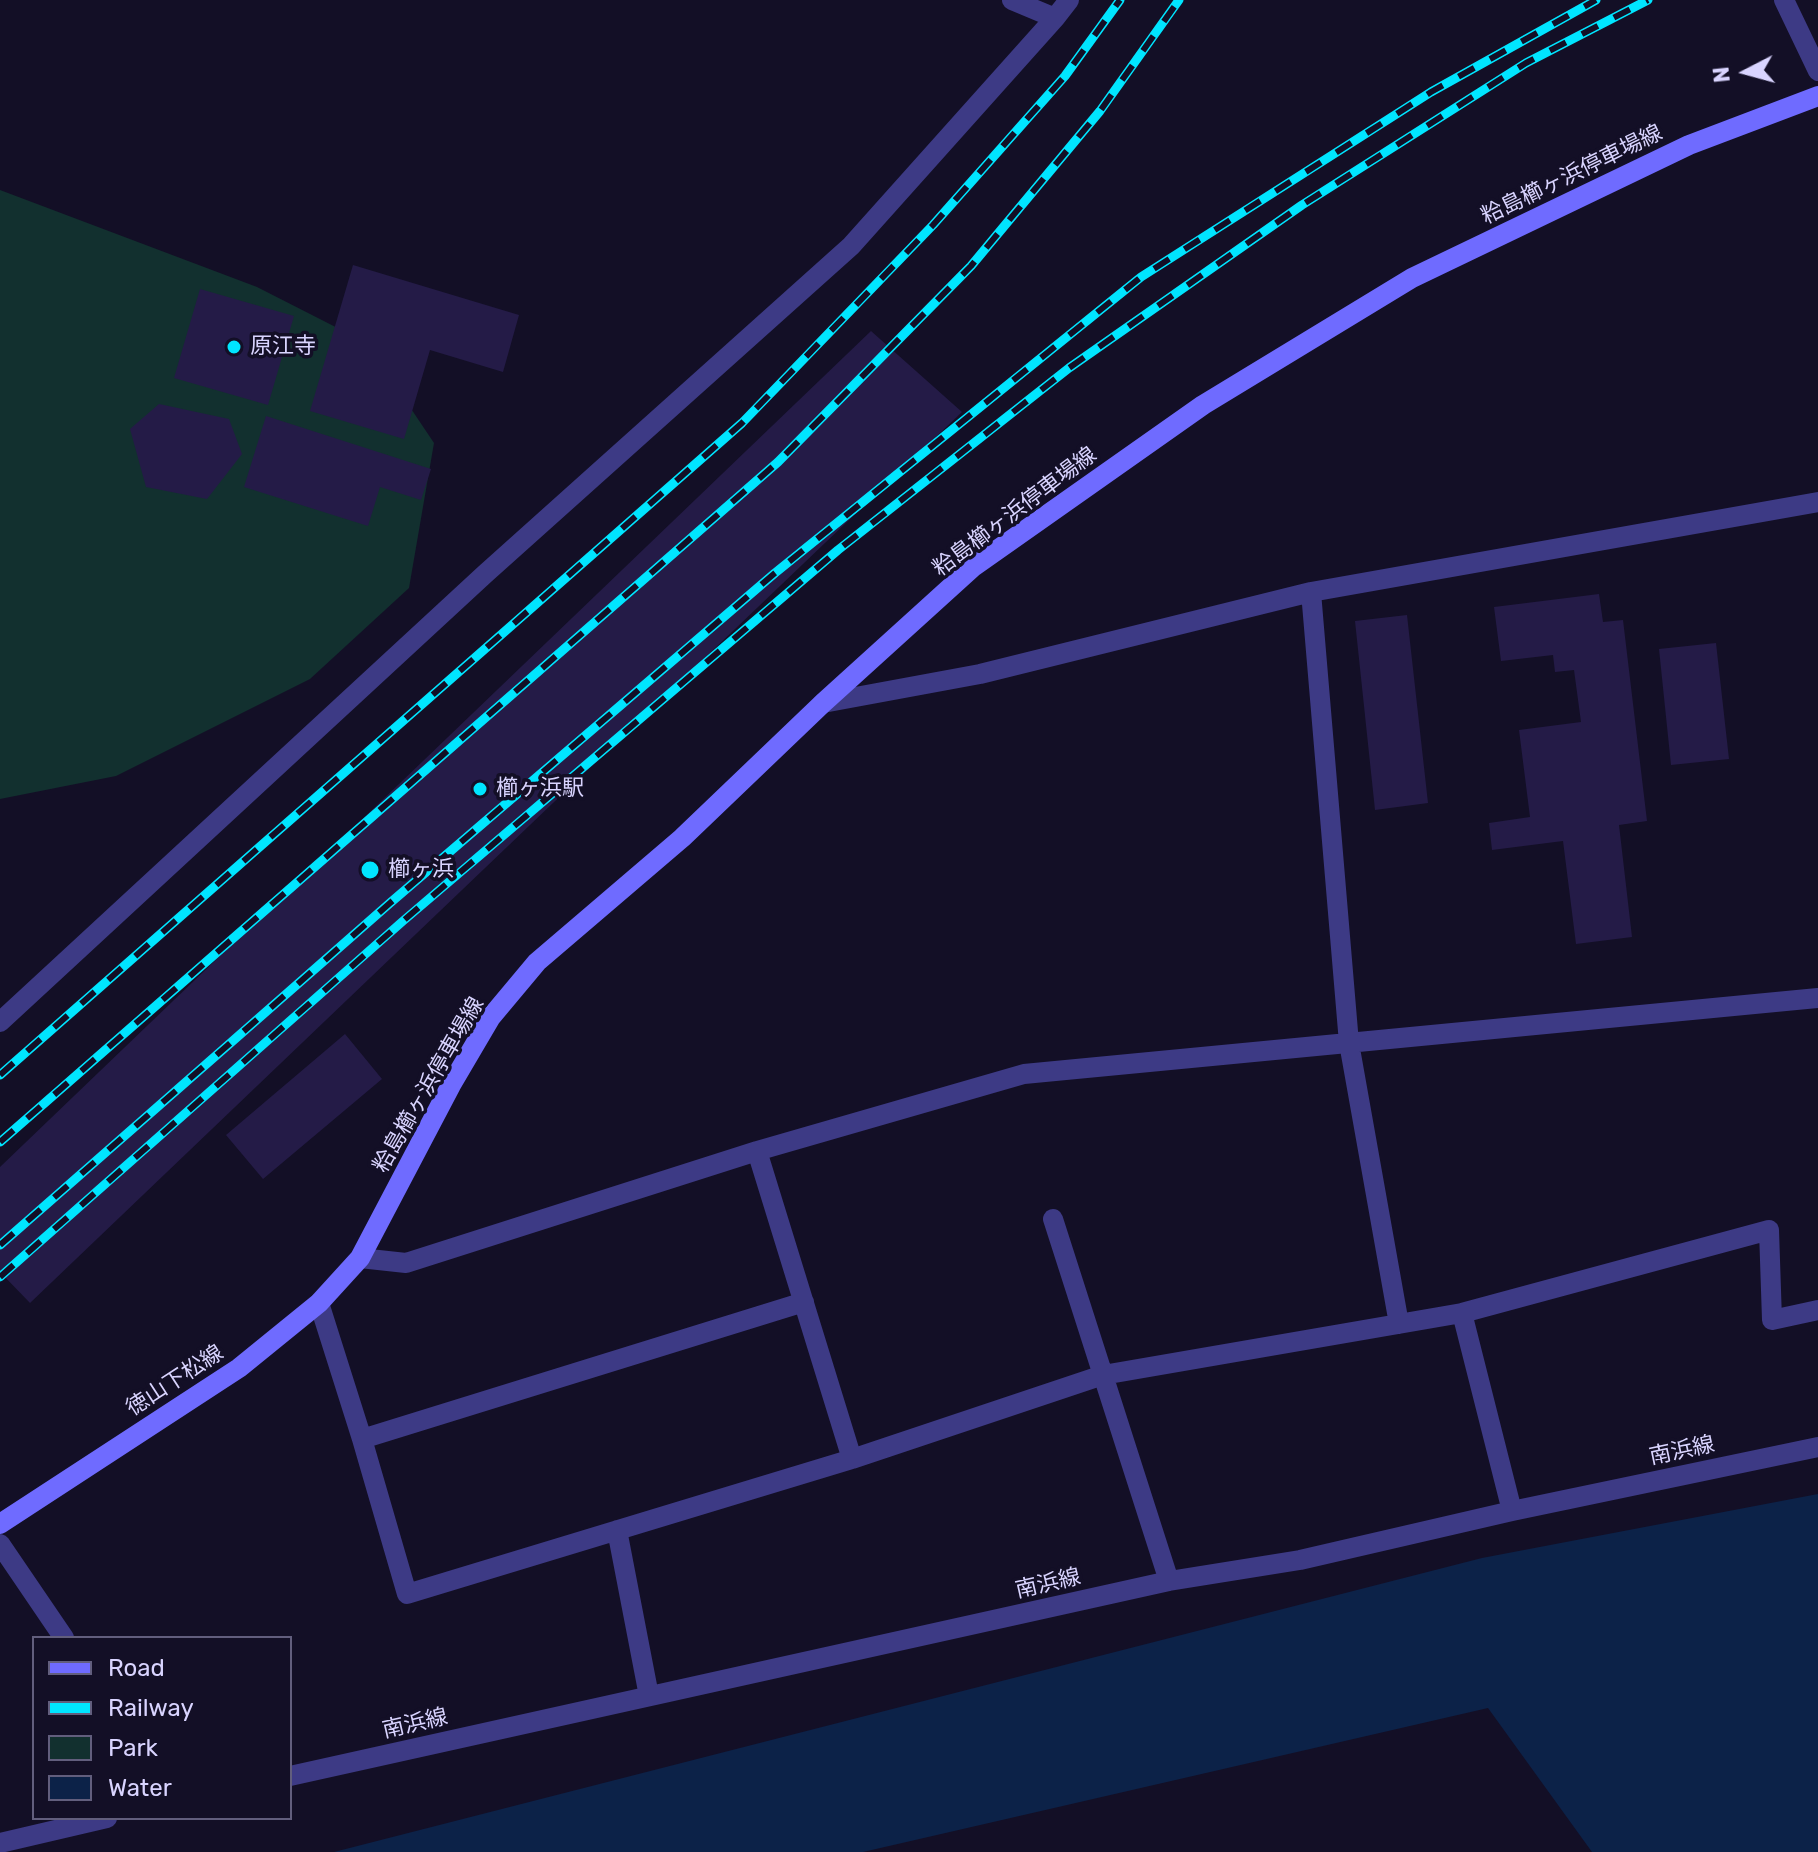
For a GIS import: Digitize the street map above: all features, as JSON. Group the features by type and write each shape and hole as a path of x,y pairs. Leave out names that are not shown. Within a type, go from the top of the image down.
{"main road":[{"name":"粭島櫛ヶ浜停車場線","path":"360,1258 451,1085 491,1017 537,962 682,838 823,703 973,567 1216,397 1412,278 1689,145 1818,96"},
{"name":"徳山下松線","path":"0,1524 239,1368 319,1303 360,1258"}],"street":[{"path":"1012,0 1055,18"},
{"path":"0,1022 485,574 851,246 1069,0"},
{"path":"1784,0 1818,71"},
{"path":"823,703 980,674 1311,592 1818,502"},
{"path":"1311,592 1349,1043 1399,1324"},
{"path":"360,1258 406,1263 757,1151 1024,1074 1818,998"},
{"path":"757,1151 852,1459"},
{"path":"1053,1219 1169,1581"},
{"path":"319,1303 407,1594 852,1459 1103,1375 1462,1313 1769,1230 1772,1320 1818,1310"},
{"path":"362,1439 804,1302"},
{"path":"1462,1313 1512,1511"},
{"name":"南浜線","path":"292,1776 1169,1581 1300,1560 1512,1511 1818,1447"},
{"path":"617,1530 649,1696"},
{"path":"0,1544 63,1636"},
{"path":"0,1843 98,1820"}],"green space":[{"path":"0,190 257,287 367,343 434,443 409,588 310,679 116,776 0,799"}],"water":[{"path":"1818,1494 1818,1852 1592,1852 1488,1708 863,1852 334,1852 1482,1558"}],"building":[{"path":"353,265 519,315 503,372 430,350 404,439 310,411"},
{"name":"原江寺","path":"200,289 294,316 268,405 174,378"},
{"name":"櫛ヶ浜駅","path":"871,331 962,412 30,1303 0,1272 0,1167"},
{"path":"159,404 229,419 242,454 207,499 146,487 130,429"},
{"path":"266,416 431,469 421,500 380,487 368,526 244,487"},
{"path":"1599,594 1603,622 1623,620 1647,821 1619,825 1632,937 1576,944 1563,841 1492,850 1489,823 1530,817 1519,730 1581,722 1574,670 1555,672 1553,655 1501,661 1494,607"},
{"path":"1407,615 1428,803 1375,810 1355,621"},
{"path":"1716,643 1729,759 1671,765 1659,649"},
{"path":"345,1034 382,1079 263,1179 226,1135"}],"railway":[{"path":"0,1075 742,423 933,225 1065,76 1120,0"},
{"path":"0,1142 778,462 971,266 1100,111 1179,0"},
{"path":"0,1245 390,903 775,573 1141,277 1431,92 1596,0"},
{"path":"0,1277 403,921 838,550 1069,368 1302,205 1526,63 1648,0"}],"place":[{"name":"原江寺","path":"234,347"},
{"name":"櫛ヶ浜駅","path":"480,789"},
{"name":"櫛ヶ浜","path":"370,870"}]}
